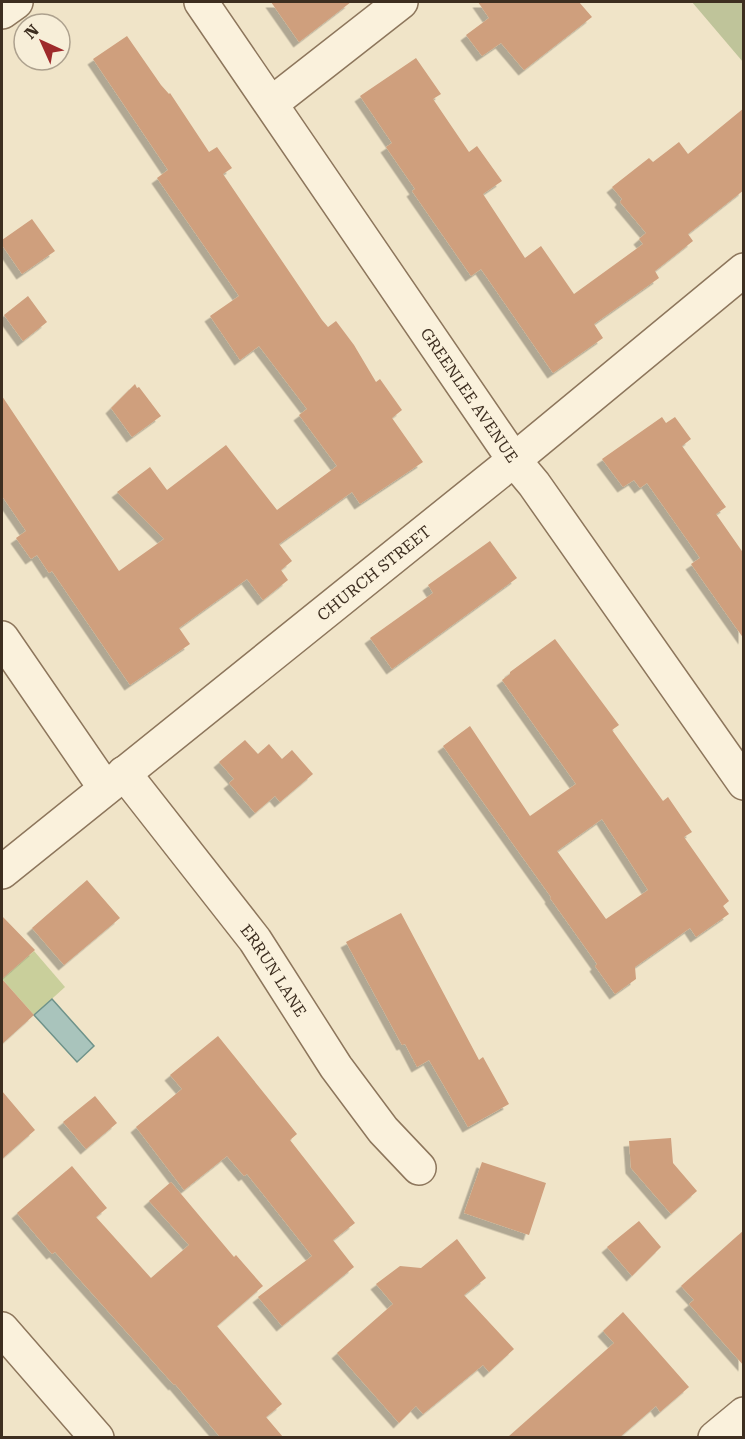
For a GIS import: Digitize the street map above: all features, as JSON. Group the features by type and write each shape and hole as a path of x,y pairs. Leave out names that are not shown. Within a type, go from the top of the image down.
{"street":[{"path":"2,12 16,2"},
{"name":"GREENLEE AVENUE","path":"201,2 514,460 534,484 744,783"},
{"path":"272,103 401,2"},
{"name":"CHURCH STREET","path":"2,872 514,460 744,270"},
{"name":"ERRUN LANE","path":"2,638 115,781 255,940 336,1067 383,1130 419,1168"},
{"path":"2,1329 97,1437"},
{"path":"716,1437 744,1413"}],"green space":[{"path":"692,2 743,2 743,62"},
{"path":"34,951 65,987 34,1015 2,979"}],"water":[{"path":"52,999 94,1046 77,1062 34,1015"}],"building":[{"path":"271,2 351,2 299,42"},
{"path":"478,2 579,2 592,17 524,70 501,43 482,56 466,35 489,18"},
{"path":"127,36 161,85 170,93 209,152 217,147 232,168 223,174 322,320 328,327 336,321 354,345 376,382 380,379 402,410 392,418 423,462 360,504 352,492 279,544 292,561 281,570 288,580 263,600 247,579 179,628 190,644 130,685 52,571 49,573 37,555 31,559 16,538 26,531 2,496 2,396 119,571 164,539 117,492 150,467 167,490 226,445 277,510 337,466 299,415 307,409 259,346 240,360 210,316 239,296 157,178 168,170 93,59"},
{"path":"416,58 441,94 433,99 469,152 477,146 502,181 483,194 525,258 541,246 574,294 643,244 639,239 646,233 620,202 622,199 612,187 649,158 653,162 679,142 688,154 744,108 744,190 688,234 693,241 655,271 659,278 594,324 603,338 553,373 481,269 471,276 412,191 415,189 386,147 392,143 360,96"},
{"path":"32,219 55,251 22,274 2,245 2,240"},
{"path":"28,296 47,322 23,341 4,315"},
{"path":"135,384 161,416 132,437 111,408"},
{"path":"662,417 666,423 675,417 691,439 682,446 726,507 716,514 744,554 744,639 691,564 700,558 647,483 640,488 634,480 623,487 602,459"},
{"path":"490,541 517,578 392,669 370,638 433,593 428,585"},
{"path":"555,639 619,725 612,730 663,801 668,797 692,832 684,837 729,901 723,906 729,914 696,937 690,928 635,967 636,979 615,994 551,897 443,746 470,726 530,816 576,784 502,680","holes":["602,819 648,890 606,919 557,851"]},
{"path":"245,740 258,754 269,744 282,759 292,750 313,774 280,802 275,796 255,813 229,783 234,779 219,762"},
{"path":"87,880 120,918 64,965 32,928"},
{"path":"401,913 479,1060 483,1057 509,1104 468,1127 429,1060 417,1067 405,1044 402,1045 346,942"},
{"path":"2,916 35,950 2,979"},
{"path":"2,979 34,1015 2,1044"},
{"path":"218,1036 297,1134 290,1140 355,1223 333,1240 354,1267 282,1326 258,1297 312,1256 247,1174 244,1176 227,1156 184,1190 136,1127 182,1089 170,1075"},
{"path":"2,1091 35,1130 2,1159"},
{"path":"95,1096 117,1123 86,1149 63,1122"},
{"path":"671,1138 673,1163 697,1191 671,1214 631,1168 629,1141"},
{"path":"482,1162 546,1183 529,1235 464,1213"},
{"path":"72,1166 107,1208 96,1217 151,1278 189,1245 149,1201 171,1182 234,1257 236,1255 263,1286 217,1326 282,1404 266,1417 283,1437 220,1437 175,1384 55,1252 52,1254 17,1213"},
{"path":"639,1221 661,1247 632,1276 607,1247"},
{"path":"744,1230 744,1366 689,1304 694,1300 681,1286"},
{"path":"457,1239 486,1278 464,1295 514,1349 489,1372 483,1365 423,1414 416,1406 399,1423 337,1353 393,1304 376,1284 400,1266 421,1268"},
{"path":"623,1312 689,1387 660,1412 656,1406 620,1437 508,1437 614,1343 603,1331"}]}
